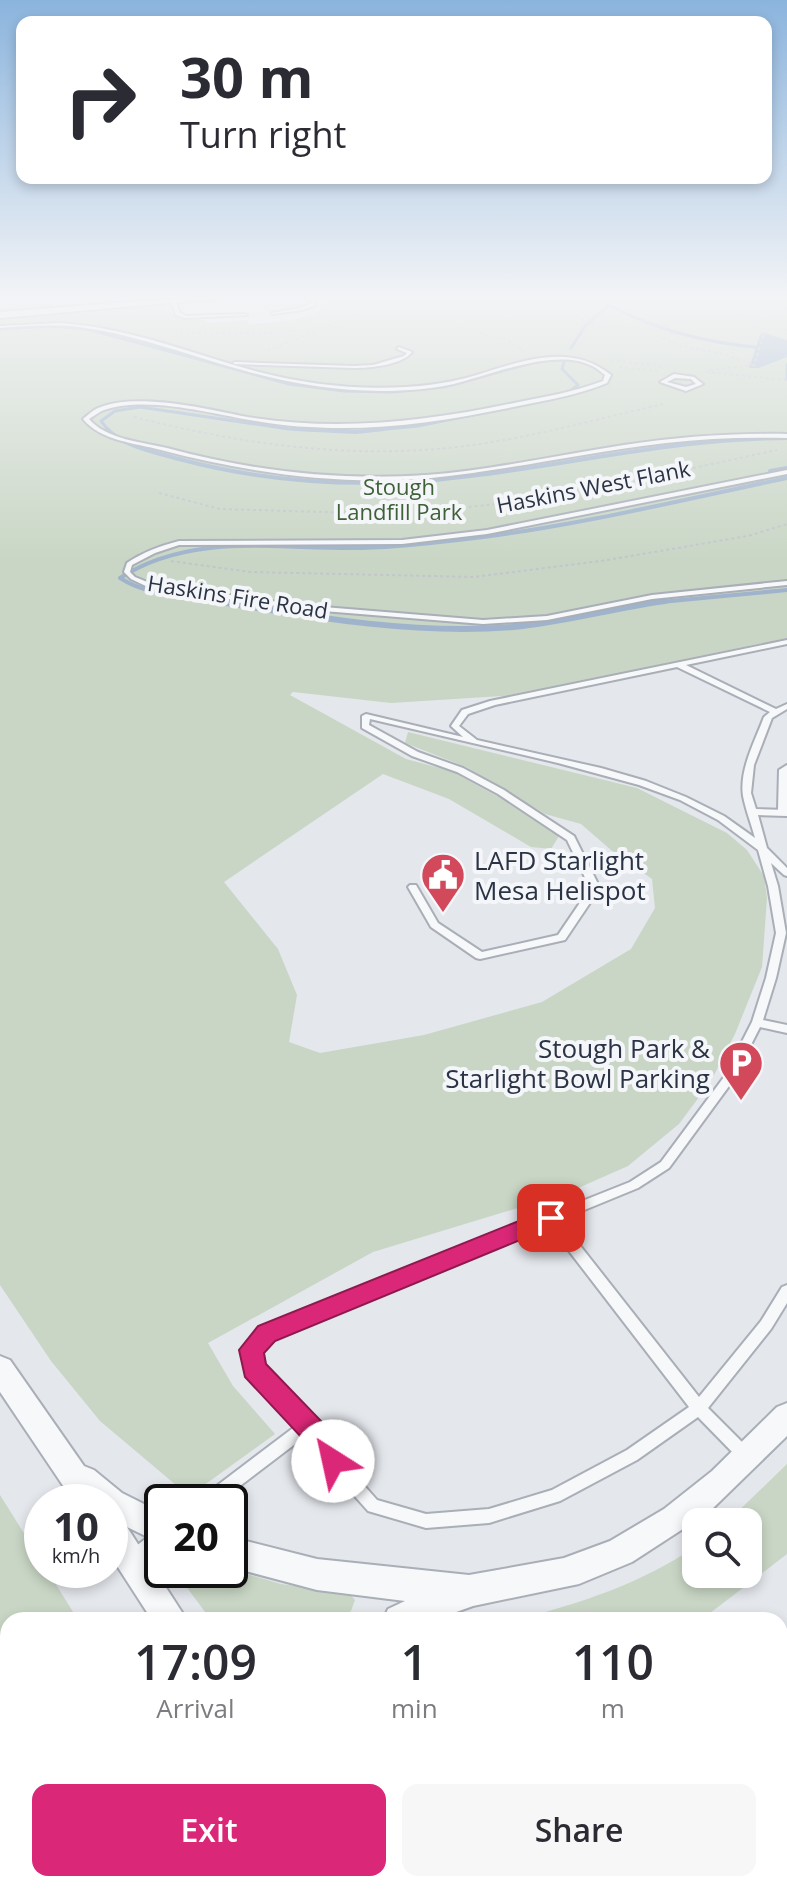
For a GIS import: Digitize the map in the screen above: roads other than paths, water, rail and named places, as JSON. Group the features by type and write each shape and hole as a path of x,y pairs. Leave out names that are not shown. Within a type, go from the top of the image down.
{"street":[{"path":"787,770 787,812"},
{"path":"0,1369 80,1484"},
{"path":"248,1558 271,1566 384,1583 471,1590 520,1583 592,1564 640,1541 679,1516 749,1459 787,1416"},
{"path":"70,1469 112,1503 144,1520"},
{"path":"128,1555 166,1612"},
{"path":"418,1612 471,1590"},
{"path":"441,1612 471,1590"}],"lane":[{"path":"305,383 375,390 452,383"},
{"path":"602,383 414,424 310,427 134,403 101,408 86,419 91,427 108,433 215,464 276,475 338,477 411,477 466,472 674,439 787,436"},
{"path":"665,383 679,389 696,387 699,383"},
{"name":"Haskins Fire Road","path":"787,472 487,532 402,542 207,541 154,549 129,564 127,572 150,586 299,607 483,622 547,618 652,597 787,583"},
{"path":"474,742 455,726 465,712 493,703 787,642"},
{"path":"679,665 776,712"},
{"path":"787,706 768,717 750,765 747,793 763,848 781,933 757,1022 728,1079 665,1165 634,1185 266,1333 251,1350 254,1369 307,1426 373,1506 426,1521 489,1516 555,1496 632,1455 699,1408 766,1325 787,1291"},
{"path":"413,887 434,925 480,956 561,938 595,888 571,838 501,792 460,770 394,743 365,726 366,716 638,780 704,808 749,834 787,873"},
{"path":"751,812 787,812"},
{"path":"757,1022 787,1029"},
{"path":"551,1218 699,1408 749,1459"},
{"path":"231,1484 307,1426"},
{"path":"131,1559 144,1549"}],"waterway":[{"path":"286,383 344,391 392,392 458,383"},
{"path":"374,430 418,426 564,396 578,385 576,383"},
{"path":"108,430 101,421 115,411 140,407 289,429 321,430"},
{"path":"295,429 321,430"},
{"path":"374,430 384,429"},
{"path":"108,430 140,448 210,467 273,477 368,483 476,475 697,443 787,438"},
{"path":"321,430 339,431"},
{"path":"321,430 374,430"},
{"path":"364,431 374,430"},
{"path":"770,471 787,468"},
{"path":"226,603 157,593 120,578 148,563 207,548 377,547 468,539 597,518 787,478"},
{"path":"658,602 787,590"},
{"path":"214,601 363,623 438,629 532,625 658,602"},
{"path":"658,602 665,601"},
{"path":"650,603 658,602"}],"place":[{"name":"LAFD Starlight Mesa Helispot","path":"443,914"},
{"name":"Stough Park & Starlight Bowl Parking","path":"741,1102"}],"park label":[{"name":"Stough Landfill Park","path":"399,498"}]}
